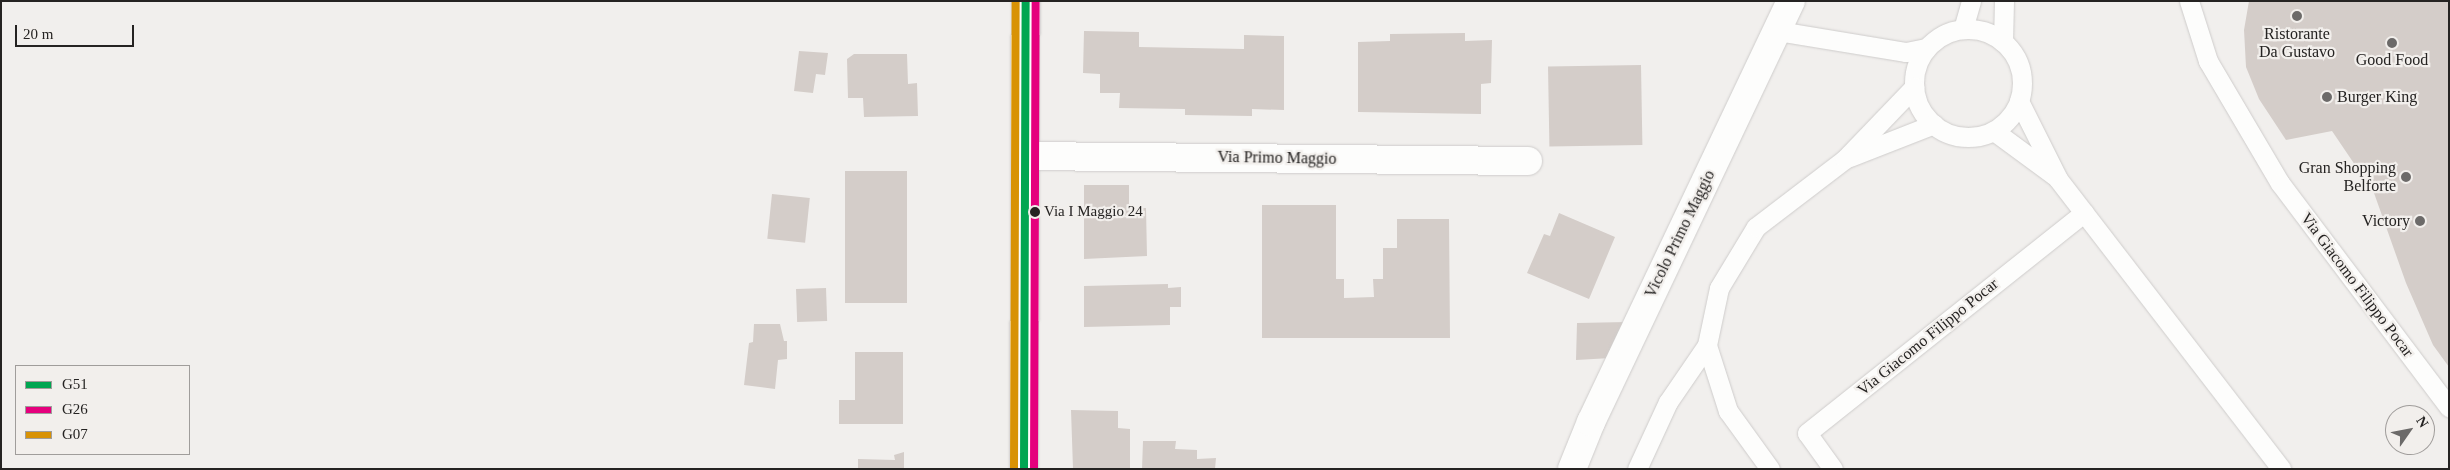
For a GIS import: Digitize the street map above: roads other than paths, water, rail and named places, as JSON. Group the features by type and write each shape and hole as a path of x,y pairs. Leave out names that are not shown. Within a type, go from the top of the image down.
{"street":[{"path":"1024,469 1026,1"},
{"name":"Vicolo Primo Maggio","path":"1572,469 1595,414 1791,1"},
{"name":"Via Primo Maggio","path":"1025,156 1528,161"}],"lane":[{"path":"1964,29 1971,1"},
{"path":"2003,42 2004,1"},
{"name":"Via Giacomo Filippo Pocar","path":"2189,1 2208,61 2280,183 2449,407"},
{"path":"1778,31 1906,52 1926,48 1950,32 1964,29 1978,30 2003,42 2014,54 2020,68 2022,85 2019,101 2014,112 1994,131 1979,136 1963,137 1947,133 1934,124 1924,114 1917,101 1914,87 1915,73 1926,48"},
{"path":"1637,469 1668,402 1707,345 1719,288 1756,226 1844,160 1914,87"},
{"path":"2019,101 2058,179 2281,469"},
{"path":"1844,160 1934,124"},
{"path":"1994,131 2058,179"},
{"name":"Via Giacomo Filippo Pocar","path":"1833,469 1807,433 2084,212"},
{"path":"1707,345 1728,411 1770,469"}],"place":[{"name":"Ristorante Da Gustavo","path":"2297,16"},
{"name":"Good Food","path":"2392,43"},
{"name":"Burger King","path":"2327,97"},
{"name":"Gran Shopping Belforte","path":"2406,177"},
{"name":"Via I Maggio 24","path":"1035,212"},
{"name":"Victory","path":"2420,221"}]}
